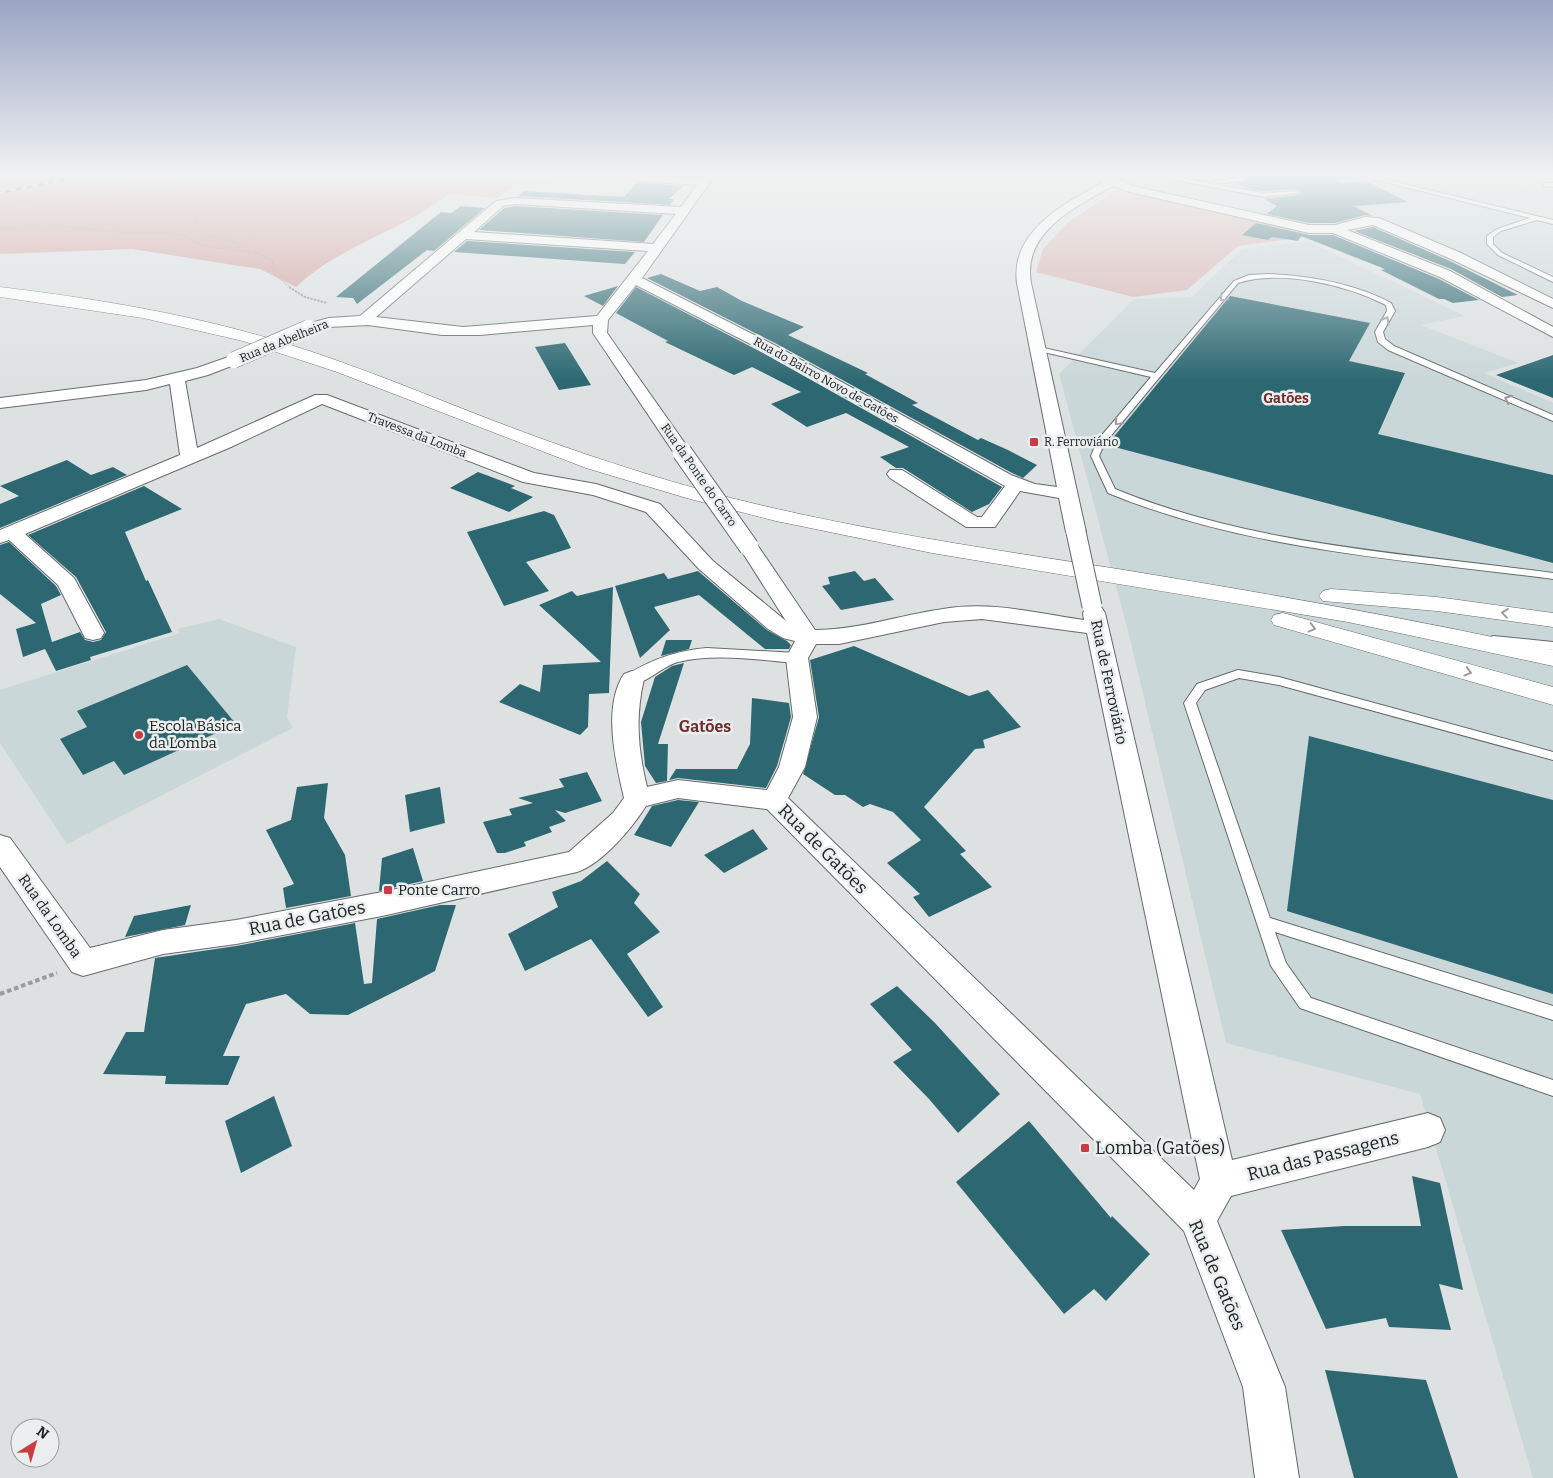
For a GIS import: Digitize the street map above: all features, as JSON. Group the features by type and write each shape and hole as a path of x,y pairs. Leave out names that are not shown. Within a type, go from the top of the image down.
{"highway":[{"path":"0,292 141,312 255,339 328,362 566,454 673,488 729,503 848,530 955,550 1164,583 1386,622 1553,658"},
{"path":"1164,583 1437,604 1553,620"},
{"path":"1164,583 1224,604 1553,696"},
{"path":"1454,636 1553,654"}],"street":[{"path":"365,319 455,243"},
{"path":"582,243 657,248"},
{"path":"601,320 661,243"},
{"name":"Rua de Ferroviário","path":"1031,243 1023,263 1024,283 1076,532 1219,1181"},
{"path":"1367,243 1444,274 1553,333"},
{"path":"1426,243 1553,304"},
{"name":"Rua do Bairro Novo de Gatões","path":"634,279 769,348 1016,484 1032,490 1069,494"},
{"name":"Rua da Abelheira","path":"0,403 177,379 234,360 308,328 340,320 365,319 461,331 601,320"},
{"name":"Rua da Ponte do Carro","path":"601,320 600,333 808,637"},
{"path":"177,379 189,457"},
{"name":"Travessa da Lomba","path":"6,534 189,457 320,398 530,478 596,490 653,508 706,565 776,624 791,633 808,637 839,637 944,615 982,612 1095,617"},
{"path":"896,474 973,523 982,525 988,524 1016,484"},
{"path":"6,534 67,582 93,633"},
{"path":"774,800 792,767 806,717 797,658 808,637"},
{"path":"637,800 625,744 625,706 632,678 676,657 742,654 797,658"},
{"name":"Rua de Gatões","path":"83,963 163,942 236,932 382,904 577,861 623,820 637,800 678,789 774,800 1198,1219 1264,1387 1277,1478"},
{"name":"Rua da Lomba","path":"0,845 83,963"},
{"name":"Rua das Passagens","path":"1219,1181 1428,1130"},
{"path":"1198,1219 1219,1181"}],"lane":[{"path":"1490,243 1500,254 1553,280"},
{"path":"1553,418 1391,348 1381,340 1379,332 1391,311 1390,304 1378,296 1359,290 1282,276 1252,276 1236,282 1100,443 1095,456 1111,491 1144,506 1234,533 1281,541 1553,576"},
{"path":"1038,348 1156,376"},
{"path":"1454,636 1553,646"},
{"path":"1553,756 1279,681 1238,674 1201,687 1190,702 1279,966 1306,1003 1553,1088"},
{"path":"1263,922 1553,1013"}],"path":[{"path":"197,243 217,248 252,251"},
{"path":"239,243 272,260 275,275 312,302 330,304"},
{"path":"0,994 83,963"}],"shaded area":[{"path":"0,243 363,243 331,260 296,287 260,269 132,249 0,254"},
{"path":"1049,243 1261,243 1238,246 1187,290 1133,297 1036,272 1043,249"},
{"path":"1291,243 1311,243 1465,316 1421,325 1518,363 1484,373 1553,403 1553,1478 1533,1478 1420,1094 1226,1043 1129,635 1059,374 1134,299 1192,297 1242,249"},
{"path":"1433,243 1553,243 1553,302"},
{"name":"Escola Básica da Lomba","path":"219,619 296,647 287,717 293,728 67,844 0,743 0,690 180,633 177,629"}],"building":[{"path":"403,243 444,243 434,251 427,250 357,304 353,298 336,297"},
{"path":"465,243 497,243 635,252 625,264 454,252"},
{"path":"1319,243 1352,243 1439,279 1479,300 1453,303 1439,299 1381,270 1385,269"},
{"path":"1385,243 1409,243 1518,295 1502,297 1451,269"},
{"path":"661,274 700,291 717,287 742,301 804,327 788,335 868,373 865,374 918,403 912,405 978,440 981,438 1037,465 1023,478 1012,473 775,343 647,278"},
{"path":"618,286 603,306 584,296"},
{"path":"636,287 763,353 1002,487 989,504 972,512 903,468 896,468 880,457 909,447 846,413 807,427 771,404 801,392 752,367 734,375 665,342 668,341 616,313"},
{"path":"1230,296 1370,323 1349,361 1405,373 1378,434 1553,475 1553,563 1107,445"},
{"path":"565,343 591,385 559,390 535,347"},
{"path":"1553,355 1553,398 1496,375"},
{"path":"67,460 91,475 113,467 127,475 0,528 0,504 19,496 0,486"},
{"path":"478,472 515,486 511,488 533,497 509,512 450,488"},
{"path":"144,486 182,509 125,532 146,581 148,580 172,632 90,657 91,660 56,671 45,649 23,657 16,629 36,623 0,594 0,545 9,542 56,586 61,595 41,604 52,642 80,632 85,640 93,642 101,640 106,632 76,577 28,535"},
{"path":"544,511 554,515 571,548 526,562 549,591 504,606 467,532"},
{"path":"698,571 767,630 787,641 791,645 789,649 765,649 699,595 654,607 670,630 640,658 615,586 664,573 668,579"},
{"path":"855,571 864,581 875,578 894,600 841,610 822,586 830,584 828,577"},
{"path":"613,587 609,693 589,694 588,727 580,735 499,702 520,684 540,692 543,665 601,662 539,605 572,591 577,596"},
{"path":"666,640 692,640 689,649 661,656"},
{"path":"854,646 969,696 988,690 1021,727 983,740 985,748 975,749 924,807 966,851 960,854 992,887 929,917 913,897 920,894 887,863 921,840 893,812 870,804 863,807 845,795 835,795 803,774 819,717 810,660"},
{"path":"684,663 658,744 668,744 667,781 656,783 645,766 641,722 655,677 672,666"},
{"path":"187,665 236,724 124,775 114,761 83,775 60,739 87,727 77,711"},
{"path":"752,698 789,703 791,717 777,766 766,788 678,778 669,780 676,769 737,769 750,744"},
{"path":"1309,736 1553,800 1553,994 1287,911"},
{"path":"587,772 602,801 565,813 555,810 566,821 549,827 552,832 524,842 526,846 505,853 497,853 483,822 512,815 509,809 533,803 518,798 564,787 559,779"},
{"path":"328,783 324,818 345,855 351,896 286,908 283,888 294,884 266,830 291,820 297,787"},
{"path":"440,787 445,823 410,832 405,795"},
{"path":"678,800 699,802 671,847 634,835 652,806"},
{"path":"753,829 768,849 724,873 704,855"},
{"path":"413,848 423,881 379,891 382,858"},
{"path":"607,861 640,894 634,903 660,932 627,954 663,1007 648,1017 591,939 525,971 508,934 558,907 552,892 581,881"},
{"path":"191,905 185,925 125,937 134,916"},
{"path":"440,905 456,905 435,971 408,985 348,1015 310,1014 286,994 246,1004 223,1056 240,1056 228,1085 165,1084 166,1076 103,1074 126,1032 144,1032 155,958 236,946 355,923 364,984 372,983 377,919"},
{"path":"897,986 935,1023 1000,1094 958,1133 929,1099 893,1062 912,1050 870,1004"},
{"path":"274,1096 292,1146 241,1173 225,1121"},
{"path":"1029,1121 1111,1218 1112,1216 1150,1254 1106,1301 1094,1289 1064,1314 956,1182"},
{"path":"1412,1176 1440,1183 1463,1290 1439,1284 1451,1330 1389,1327 1386,1318 1326,1329 1281,1230 1344,1226 1421,1226"},
{"path":"1325,1370 1426,1380 1458,1478 1354,1478"}],"place":[{"name":"R. Ferroviário","path":"1034,442"},
{"name":"Escola Básica da Lomba","path":"139,735"},
{"name":"Ponte Carro","path":"388,890"},
{"name":"Lomba (Gatões)","path":"1085,1148"}],"district":[{"name":"Gatões","path":"1286,398"},
{"name":"Gatões","path":"705,726"}]}
